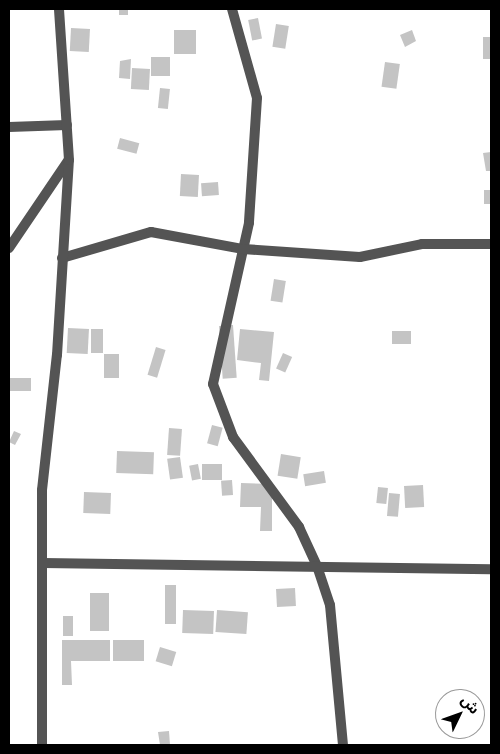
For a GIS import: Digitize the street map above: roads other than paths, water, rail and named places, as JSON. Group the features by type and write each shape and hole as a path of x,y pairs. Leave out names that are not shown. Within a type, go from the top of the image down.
{"street":[{"path":"42,745 42,490 57,355 69,160 59,9"},
{"path":"232,9 258,98 249,222 213,384 233,437 299,527 317,566 330,604 343,745"},
{"path":"9,128 67,125"},
{"path":"9,248 69,160"},
{"path":"62,258 151,232 243,249 360,257 422,244 491,244"},
{"path":"42,563 491,569"}]}
